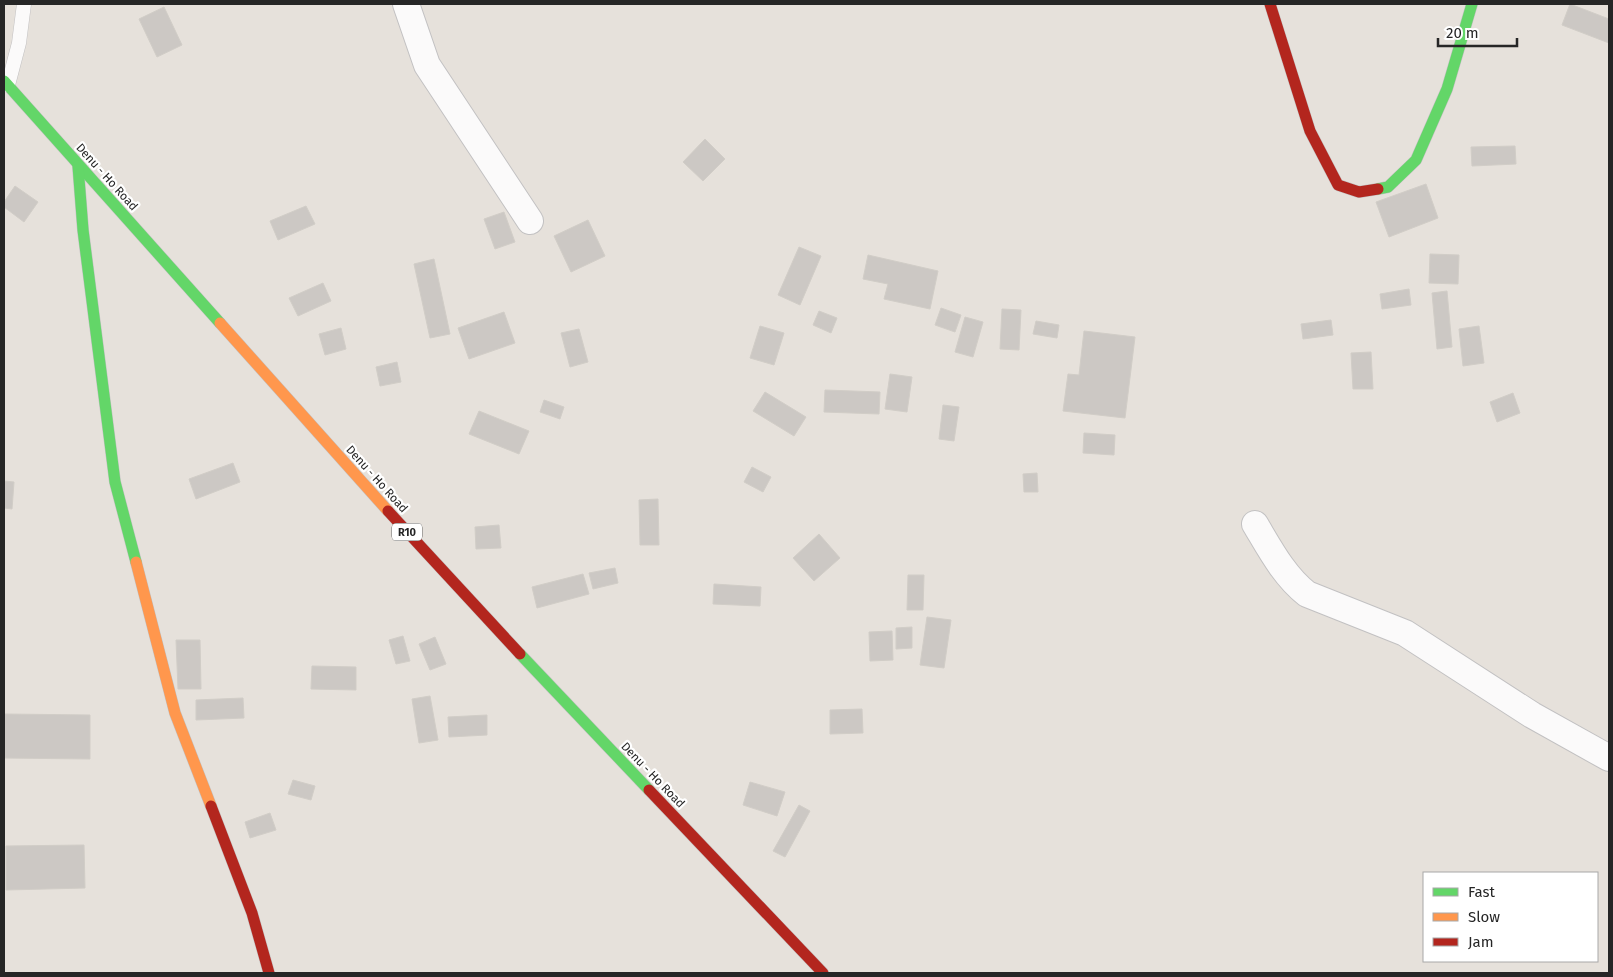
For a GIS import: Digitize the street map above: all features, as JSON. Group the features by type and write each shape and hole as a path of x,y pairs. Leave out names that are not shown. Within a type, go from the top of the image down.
{"street":[{"path":"406,4 427,65 530,221"},
{"path":"1270,4 1310,131 1338,184 1359,192 1388,187 1416,160 1447,89 1472,4"},
{"name":"Denu - Ho Road","path":"5,89 78,166 468,600 823,973"},
{"path":"78,166 83,230 96,319 115,482 175,713 252,913 269,973"},
{"path":"1255,524 1280,566 1296,585 1307,594 1405,633 1532,715 1609,758"}],"lane":[{"path":"5,89 19,43 24,4"}],"building":[{"path":"1570,4 1609,19 1609,43 1562,25"},
{"path":"164,7 182,45 157,57 139,19"},
{"path":"705,139 725,159 703,181 683,162"},
{"path":"1515,146 1516,164 1472,166 1471,147"},
{"path":"1426,184 1438,218 1389,237 1376,202"},
{"path":"15,186 38,202 24,222 4,207 4,202"},
{"path":"306,206 315,224 278,240 270,221"},
{"path":"504,212 515,242 495,249 484,219"},
{"path":"588,220 605,256 571,272 554,236"},
{"path":"799,247 821,256 800,305 778,295"},
{"path":"1430,254 1459,255 1458,284 1429,283"},
{"path":"868,255 938,271 930,309 884,299 888,284 863,279"},
{"path":"434,259 450,334 430,338 414,264"},
{"path":"323,283 331,301 298,316 289,298"},
{"path":"1409,289 1411,305 1382,309 1380,294"},
{"path":"1447,291 1452,347 1437,349 1432,293"},
{"path":"941,308 961,315 955,332 935,325"},
{"path":"1002,309 1021,310 1019,350 1000,349"},
{"path":"819,311 837,318 831,333 813,325"},
{"path":"504,312 515,343 469,359 458,328"},
{"path":"965,317 983,322 973,357 955,352"},
{"path":"1331,320 1333,335 1303,339 1301,324"},
{"path":"1036,321 1059,325 1057,338 1033,334"},
{"path":"760,326 784,333 774,365 750,358"},
{"path":"1479,326 1484,363 1463,366 1459,329"},
{"path":"341,328 346,349 325,355 319,334"},
{"path":"579,329 588,362 570,367 561,333"},
{"path":"1084,331 1135,337 1125,418 1063,411 1068,374 1079,375"},
{"path":"1371,352 1373,389 1353,389 1351,353"},
{"path":"397,362 401,382 380,386 376,367"},
{"path":"890,374 912,377 907,412 885,409"},
{"path":"825,390 880,392 879,414 824,412"},
{"path":"765,392 806,417 794,436 753,411"},
{"path":"1513,393 1520,413 1497,422 1490,402"},
{"path":"544,400 564,407 560,419 540,412"},
{"path":"943,405 959,407 954,441 939,439"},
{"path":"479,411 529,431 519,454 469,434"},
{"path":"1084,433 1115,435 1114,455 1083,453"},
{"path":"233,463 240,482 196,499 189,479"},
{"path":"752,467 771,477 763,492 744,482"},
{"path":"1037,473 1038,492 1024,492 1023,474"},
{"path":"4,481 14,482 12,509 4,508"},
{"path":"658,499 659,545 640,545 639,500"},
{"path":"499,525 501,548 476,549 475,527"},
{"path":"819,534 840,558 814,581 793,558"},
{"path":"615,568 618,583 593,589 589,573"},
{"path":"583,574 589,594 537,608 532,587"},
{"path":"908,575 924,575 923,610 907,610"},
{"path":"714,584 761,587 760,606 713,604"},
{"path":"927,617 951,620 944,668 920,665"},
{"path":"912,627 912,648 896,649 896,628"},
{"path":"892,631 893,660 870,661 869,632"},
{"path":"403,636 410,661 396,664 389,640"},
{"path":"435,637 446,664 430,670 419,644"},
{"path":"176,640 200,640 201,689 178,689"},
{"path":"312,666 356,667 356,690 311,689"},
{"path":"430,696 438,740 419,743 412,699"},
{"path":"243,698 244,718 196,720 196,700"},
{"path":"862,709 863,733 830,734 830,710"},
{"path":"4,714 90,715 90,759 4,758"},
{"path":"487,715 487,735 449,737 448,717"},
{"path":"293,780 315,786 311,800 288,794"},
{"path":"750,782 785,792 777,816 743,805"},
{"path":"799,805 810,811 785,857 773,851"},
{"path":"270,813 276,830 250,838 245,822"},
{"path":"84,845 85,888 6,890 6,846"}],"traffic: fast":[{"path":"1378,189 1388,187 1416,160 1447,89 1472,4"},
{"path":"4,81 220,323"},
{"path":"78,166 83,230 115,482 136,562"},
{"path":"520,654 649,790"}],"traffic: slow":[{"path":"220,323 388,511"},
{"path":"136,562 175,713 211,806"}],"traffic: jam":[{"path":"1270,4 1310,131 1338,185 1359,192 1378,189"},
{"path":"388,511 520,654"},
{"path":"649,790 823,973"},
{"path":"211,806 252,913 269,973"}]}
